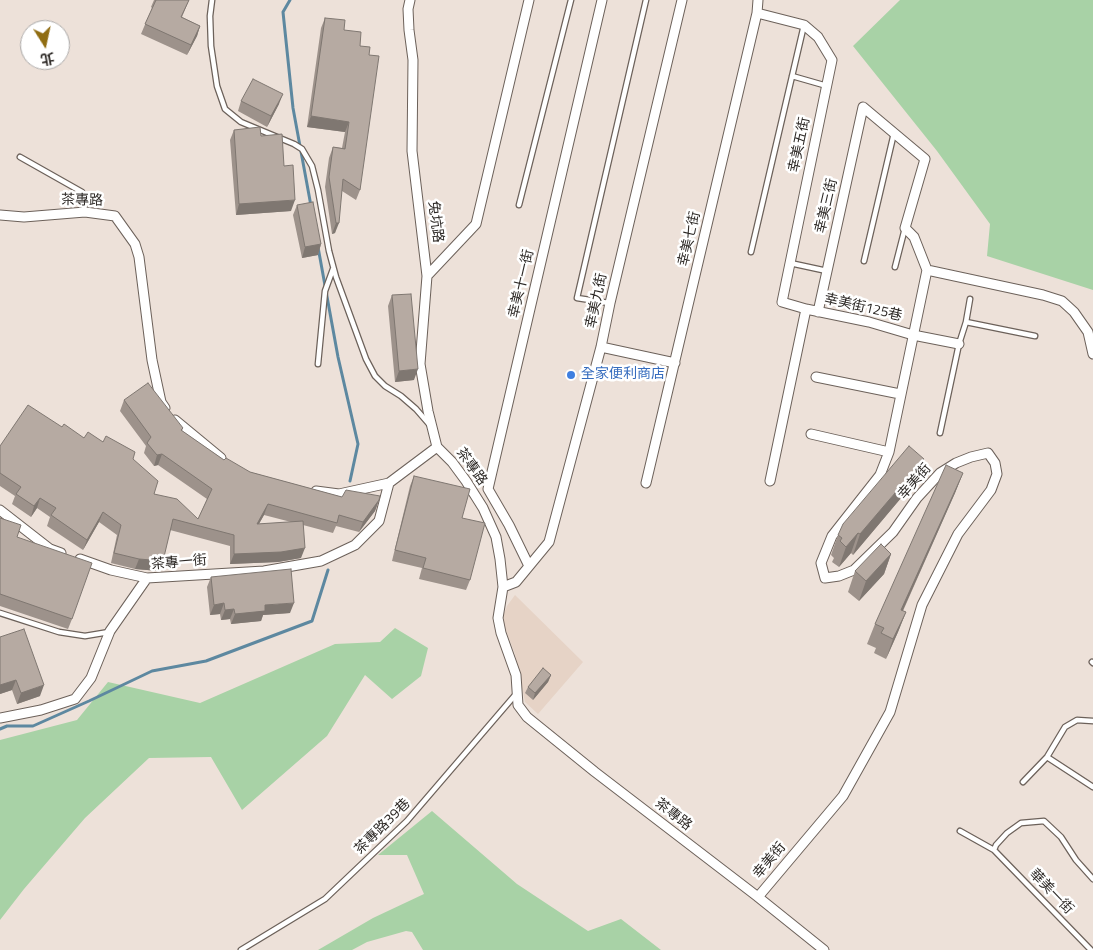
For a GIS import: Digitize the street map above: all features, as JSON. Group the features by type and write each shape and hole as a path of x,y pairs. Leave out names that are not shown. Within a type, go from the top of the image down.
{"street":[{"name":"兔坑路","path":"410,0 408,30 413,60 412,151 427,276 420,364 437,447"},
{"path":"427,276 476,224 529,0"},
{"name":"幸美十一街","path":"529,566 509,524 488,489 602,0"},
{"name":"幸美九街","path":"503,587 516,582 549,542 601,347 682,0"},
{"name":"幸美七街","path":"646,483 757,13 758,0"},
{"path":"757,13 804,25"},
{"name":"幸美五街","path":"804,25 818,37 832,60 782,302 806,309"},
{"name":"幸美三街","path":"818,312 863,107 894,133"},
{"path":"894,133 925,159 905,228 914,237 927,270 1043,295 1062,301 1074,312 1088,332 1093,354"},
{"name":"茶專路","path":"0,215 24,217 86,212 115,216 136,244 139,256 152,360 161,402 177,423 228,463"},
{"name":"幸美街","path":"758,897 848,788 890,712 922,606 958,534 991,490 997,474 994,463 988,453 956,463 940,473 917,498 893,532 854,570 839,576 825,578 821,563 832,536 880,476 889,452 927,270"},
{"path":"770,480 806,309"},
{"name":"幸美街125巷","path":"806,309 959,344"},
{"path":"601,347 675,363"},
{"path":"816,376 900,394"},
{"path":"811,434 889,452"},
{"name":"茶專路","path":"303,490 340,494 389,483 437,447 452,462 482,508 496,537 503,587 498,618 516,675 518,705 527,717 824,950"},
{"name":"茶專一街","path":"0,718 41,710 76,699 91,678 110,631 147,578 264,571 322,561 354,546 379,521 389,483"},
{"path":"0,510 50,549 111,570 147,578"}],"lane":[{"path":"212,0 210,16 211,46 217,86 225,109 241,122 302,149 312,166 334,268 356,333 375,376 416,409 432,427"},
{"path":"518,205 571,0"},
{"path":"610,303 577,298 646,0"},
{"path":"751,252 804,25"},
{"path":"792,76 826,86"},
{"path":"864,261 894,133"},
{"path":"20,158 82,192 86,212"},
{"path":"895,267 905,228"},
{"path":"790,263 827,271"},
{"path":"318,364 325,291 334,268"},
{"path":"940,432 970,300"},
{"path":"966,322 1034,336"},
{"path":"0,613 59,632 85,636 110,631"},
{"name":"茶專路39巷","path":"241,950 325,899 407,821 517,693"},
{"path":"1023,782 1047,757 1065,727 1077,720 1093,721"},
{"path":"1047,757 1093,787"},
{"path":"994,850 1007,833 1021,823 1044,821 1061,837 1076,860 1093,879"},
{"name":"華美一街","path":"960,831 994,850 1091,950"}],"shaded area":[{"path":"515,595 583,662 538,714 525,702 515,654 505,628 503,616"}],"green space":[{"path":"900,0 1093,0 1093,290 987,256 990,224 937,151 853,46"},
{"path":"395,628 428,648 421,676 392,699 365,675 327,736 242,810 211,757 149,758 85,818 0,920 0,740 77,720 108,682 200,703 335,644 380,642"},
{"path":"432,811 517,884 588,931 621,919 661,950 423,950 412,932 406,931 367,942 352,950 318,950 373,918 424,894 407,855 378,855"}],"building":[{"path":"156,0 189,0 181,17 200,26 191,45 145,24"},
{"path":"325,18 345,20 344,30 361,32 360,46 370,47 369,55 379,56 360,190 343,179 339,223 336,223 329,177 333,147 345,149 349,122 311,116"},
{"path":"253,79 283,94 271,116 241,101"},
{"path":"260,127 261,136 282,134 284,166 293,165 295,200 239,204 234,130"},
{"path":"313,202 321,244 305,247 297,205"},
{"path":"411,294 418,369 399,371 392,295"},
{"path":"148,383 183,428 181,430 224,460 226,458 250,472 342,497 346,490 380,496 379,500 363,522 339,515 337,523 268,504 257,524 303,521 305,548 281,552 234,554 234,535 173,519 163,561 139,559 114,553 121,525 103,512 87,540 51,515 56,508 40,498 34,506 16,494 21,487 0,473 0,446 28,405 62,427 64,424 84,438 88,432 103,442 106,436 135,452 133,459 158,481 154,494 177,499 198,519 212,489 162,454 157,455 147,443 151,437 124,400"},
{"path":"909,446 924,459 860,534 858,533 846,547 840,541 842,538 838,535 843,524"},
{"path":"946,465 963,473 901,610 906,612 893,639 881,633 884,628 875,624"},
{"path":"414,476 470,489 462,518 485,523 470,580 423,568 426,558 395,550"},
{"path":"0,518 21,525 17,537 92,563 72,619 0,594"},
{"path":"881,544 891,554 866,581 855,571"},
{"path":"291,569 294,603 265,605 265,611 235,614 234,609 225,610 224,603 214,605 211,577"},
{"path":"24,629 44,685 21,693 16,680 0,685 0,637"},
{"path":"543,668 551,675 535,693 528,687"}],"waterway":[{"path":"290,0 283,12 293,108 311,206"},
{"path":"318,247 338,357 358,444 350,481"},
{"path":"0,729 7,726 33,726 152,671 206,661 312,621 328,570"}],"place":[{"name":"全家便利商店","path":"571,375"}]}
